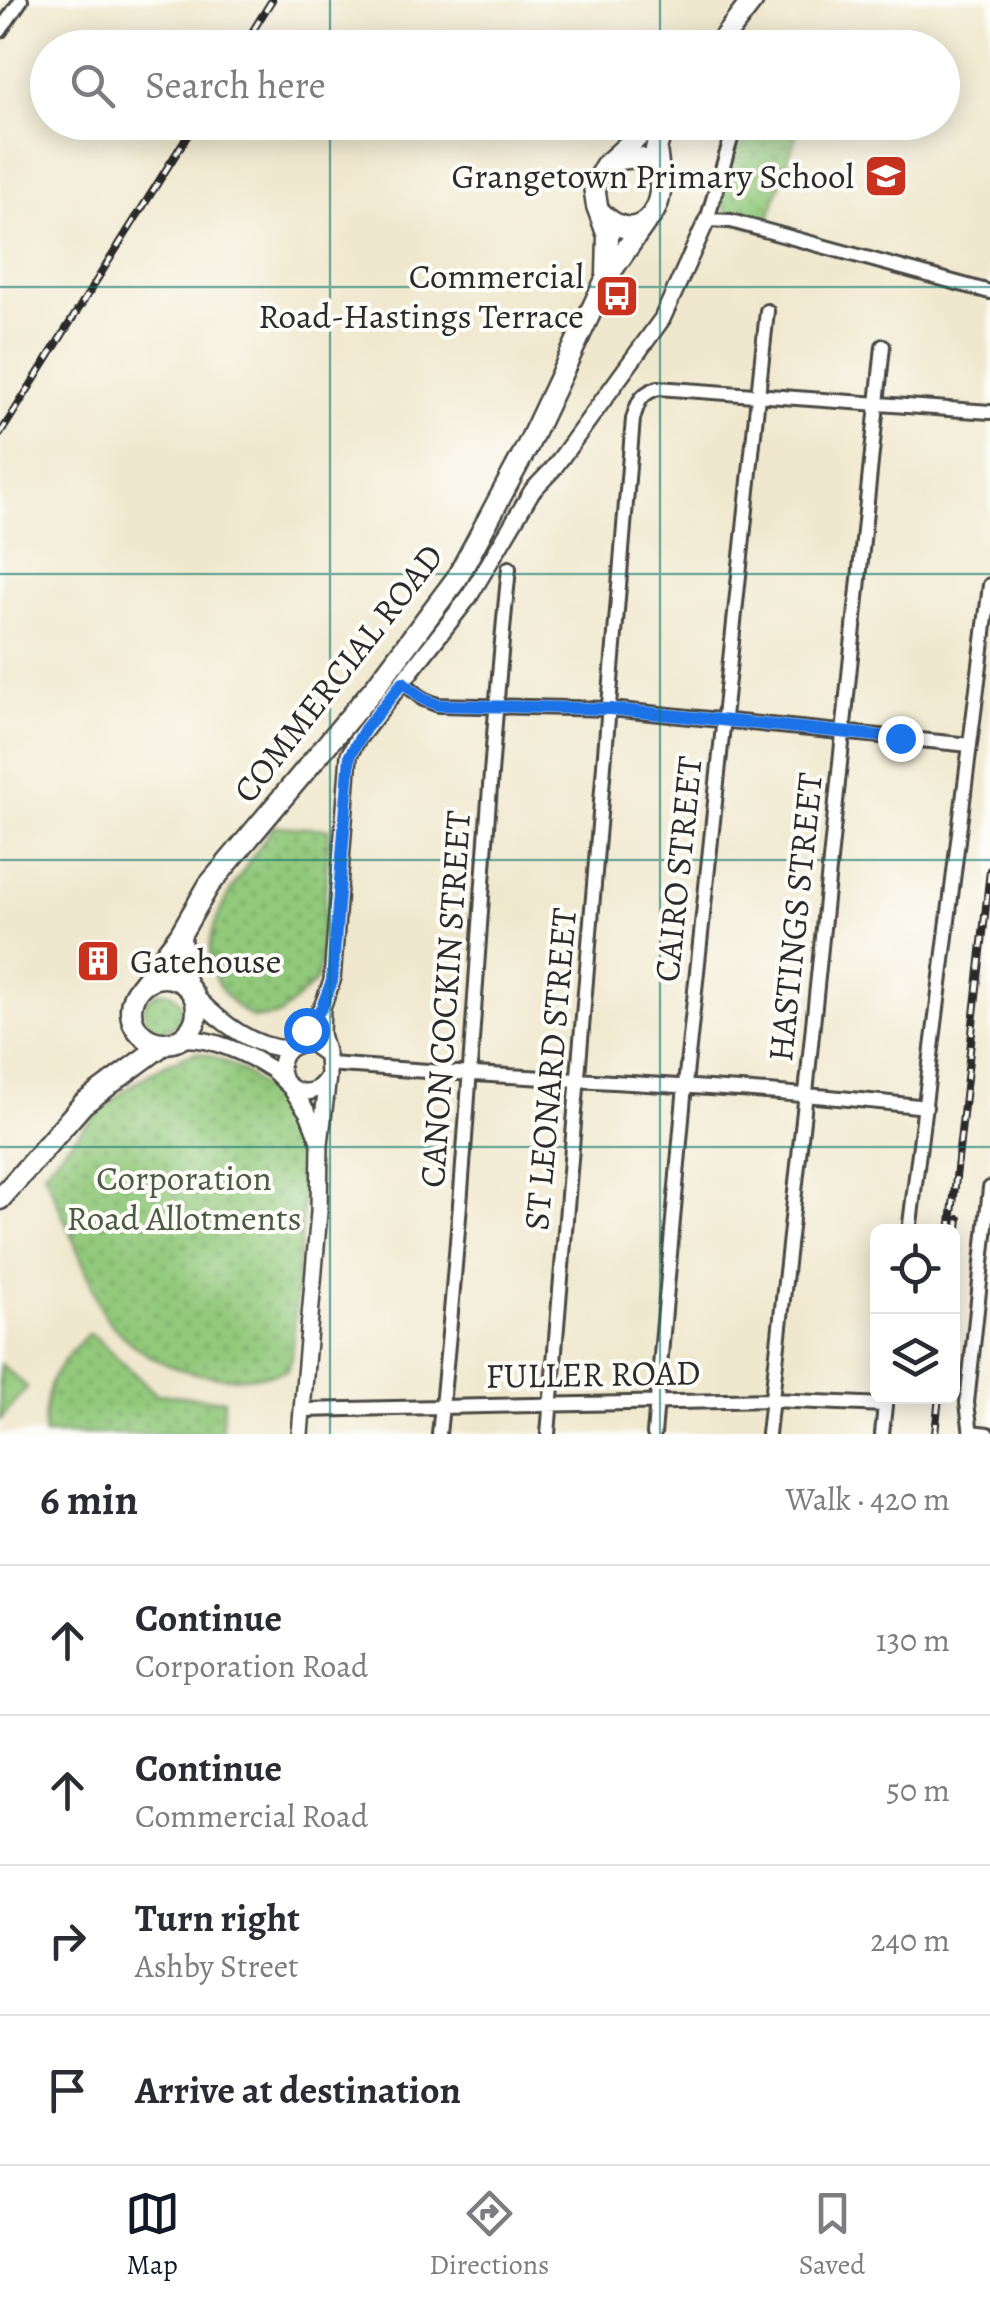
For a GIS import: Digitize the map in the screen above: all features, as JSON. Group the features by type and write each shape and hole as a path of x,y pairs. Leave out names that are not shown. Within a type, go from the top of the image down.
{"highway":[{"path":"730,30 754,0"},
{"path":"635,140 600,171 594,186 600,212 625,226 646,221 659,206 662,186 656,149 659,140"},
{"path":"613,161 634,158 649,165 662,186"},
{"name":"COMMERCIAL ROAD","path":"600,212 608,236 607,277"},
{"name":"COMMERCIAL ROAD","path":"138,988 180,934 210,884 376,686 456,578 528,445 607,277 646,221"},
{"path":"2,1190 72,1115 115,1078 190,1032 197,1017 182,970 180,934"},
{"path":"173,1042 153,1042 137,1030 130,1017 130,1005 138,988 160,977 172,978 190,991"},
{"path":"115,1078 137,1030"}],"street":[{"path":"0,31 21,0"},
{"path":"731,140 707,220 731,221 990,292"},
{"name":"COMMERCIAL ROAD","path":"322,1007 332,981 348,774 357,740 469,597 532,490 553,469 662,319 707,220"},
{"name":"CAIRO STREET","path":"654,1434 685,1085 767,311"},
{"name":"HASTINGS STREET","path":"768,1434 883,346"},
{"name":"ST LEONARD STREET","path":"548,1434 634,420 638,401 646,392 658,388 759,397"},
{"path":"759,397 990,412"},
{"name":"CANON COCKIN STREET","path":"439,1434 509,568"},
{"path":"910,1224 990,585"},
{"path":"403,682 423,699 438,705 610,709 970,745"},
{"path":"190,991 213,1016 245,1036 277,1049 312,1044 328,1065 806,1093 926,1108"},
{"path":"322,1007 280,1063 287,1084 306,1092 316,1090 328,1065"},
{"path":"300,1434 328,1065 322,1007"},
{"path":"173,1042 199,1038 270,1068 308,1113 320,1144"},
{"path":"988,1434 971,1433 967,1404 990,1188"},
{"name":"FULLER ROAD","path":"302,1410 870,1401"},
{"path":"882,1434 886,1404"}],"green space":[{"path":"731,140 794,140 765,230 731,221 716,189"},
{"path":"273,826 329,829 320,965 316,981 280,1015 254,1019 227,997 213,974 210,950 226,900"},
{"path":"163,992 177,997 182,1011 177,1025 163,1030 149,1025 144,1011 149,997"},
{"name":"Corporation Road Allotments","path":"197,1052 237,1068 255,1081 283,1112 300,1151 305,1172 288,1370 238,1377 190,1372 166,1364 125,1338 102,1310 44,1171 94,1117 132,1086 152,1072"},
{"name":"Corporation Road Allotments","path":"88,1334 156,1394 224,1400 221,1434 44,1434 46,1403 53,1379 66,1357"},
{"path":"0,1364 27,1387 0,1420"}],"railway":[{"path":"253,30 272,0"},
{"path":"0,434 185,140"},
{"path":"951,1224 990,870"},
{"path":"958,1224 959,1219"},
{"path":"935,1434 938,1404"}],"place":[{"name":"Grangetown Primary School","path":"886,176"},
{"name":"Commercial Road-Hastings Terrace","path":"617,296"},
{"name":"Gatehouse","path":"98,961"}],"route":[{"path":"306,1030 322,1007 332,981 350,755 357,740 403,682 423,699 438,705 610,709 900,738"}]}
